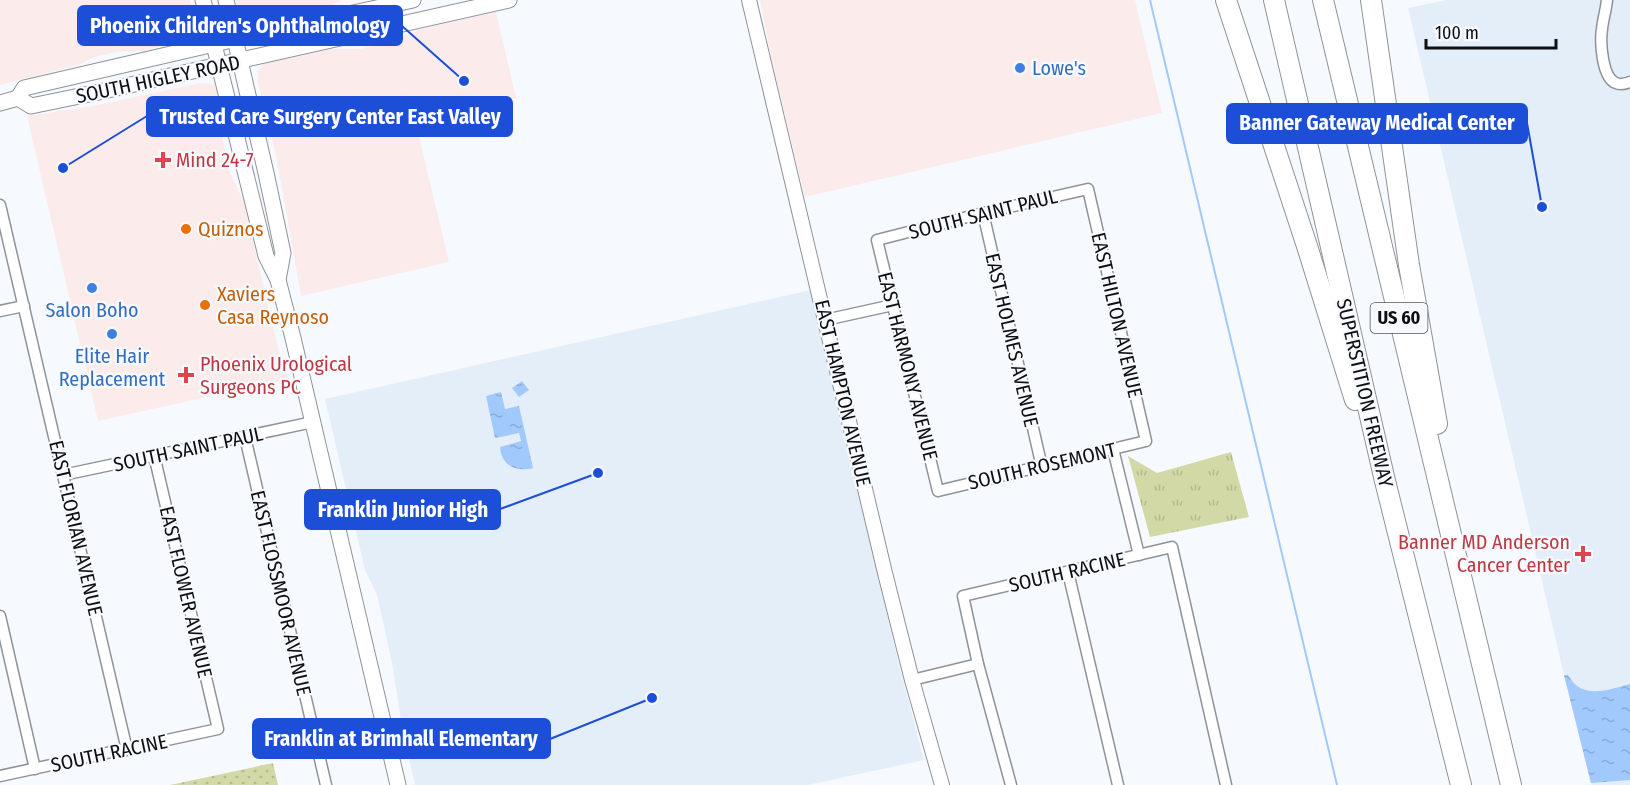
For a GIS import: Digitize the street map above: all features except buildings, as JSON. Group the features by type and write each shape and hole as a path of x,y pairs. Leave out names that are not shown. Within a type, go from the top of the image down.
{"highway":[{"path":"1226,0 1307,246 1374,464 1385,481"},
{"name":"SUPERSTITION FREEWAY","path":"1274,0 1385,481 1461,785"},
{"name":"US 60","path":"1323,0 1511,785"},
{"path":"1371,0 1409,265 1476,636"}],"main road":[{"path":"203,0 266,256 278,280 398,785"},
{"path":"226,0 283,253 278,280"},
{"name":"SOUTH HIGLEY ROAD","path":"0,103 18,98 24,88 413,0"},
{"path":"382,29 402,15 457,0"},
{"name":"SOUTH HIGLEY ROAD","path":"18,98 31,106 382,29 473,4 509,0"}],"street":[{"name":"EAST HAMPTON AVENUE","path":"748,0 912,680 942,785"},
{"path":"1607,0 1601,47 1607,76 1614,83 1630,82"},
{"name":"SOUTH SAINT PAUL","path":"878,240 1088,189"},
{"name":"EAST HILTON AVENUE","path":"1088,189 1146,441"},
{"name":"EAST FLORIAN AVENUE","path":"0,205 128,750"},
{"name":"EAST HOLMES AVENUE","path":"983,213 1042,466"},
{"name":"EAST HARMONY AVENUE","path":"878,240 938,491"},
{"path":"825,320 893,305"},
{"path":"0,311 24,306"},
{"name":"SOUTH SAINT PAUL","path":"63,476 313,422"},
{"name":"EAST FLOSSMOOR AVENUE","path":"245,437 326,785"},
{"name":"SOUTH ROSEMONT","path":"938,491 1146,441"},
{"path":"1113,449 1139,555"},
{"name":"EAST FLOWER AVENUE","path":"154,455 218,729"},
{"name":"SOUTH RACINE","path":"978,664 963,597 1172,547 1226,785"},
{"path":"1068,572 1118,785"},
{"path":"0,616 35,769"},
{"path":"912,680 978,664 1011,785"},
{"name":"SOUTH RACINE","path":"0,776 218,729"}],"shaded area":[{"path":"0,0 190,0 197,33 190,40 140,51 117,52 94,57 78,65 0,85"},
{"path":"236,0 342,0 329,6 251,22 239,16"},
{"path":"760,0 1135,0 1162,113 805,197 772,61"},
{"path":"1446,0 1630,0 1630,785 1591,785 1564,675 1408,8"},
{"path":"496,12 516,98 415,120 449,262 301,296 276,155 258,83 258,70 265,63 331,49 360,49 390,42 418,30"},
{"path":"200,83 213,84 217,91 218,119 230,173 243,200 281,360 289,379 98,421 27,116 93,106"},
{"path":"811,290 898,661 924,760 808,785 415,785 377,595 365,570 325,399"}],"green space":[{"path":"1231,452 1249,517 1150,537 1128,456 1157,473"},
{"path":"273,763 278,785 170,785"}],"water":[{"path":"522,381 529,390 519,397 512,388"},
{"path":"501,392 505,409 519,406 533,468 515,468 503,459 500,447 521,441 519,433 495,438 486,396"},
{"path":"1564,675 1568,675 1577,686 1589,691 1603,691 1630,684 1630,780 1591,783"}],"waterway":[{"path":"1150,0 1337,785"}],"place":[{"name":"Lowe's","path":"1020,68"},
{"name":"Phoenix Children's Ophthalmology","path":"464,81"},
{"name":"Mind 24-7","path":"163,160"},
{"name":"Trusted Care Surgery Center East Valley","path":"63,168"},
{"name":"Banner Gateway Medical Center","path":"1542,207"},
{"name":"Quiznos","path":"186,229"},
{"name":"Salon Boho","path":"92,288"},
{"name":"Xaviers Casa Reynoso","path":"205,305"},
{"name":"Elite Hair Replacement","path":"112,334"},
{"name":"Phoenix Urological Surgeons PC","path":"186,375"},
{"name":"Franklin Junior High","path":"598,473"},
{"name":"Banner MD Anderson Cancer Center","path":"1583,554"},
{"name":"Franklin at Brimhall Elementary","path":"652,698"}]}
